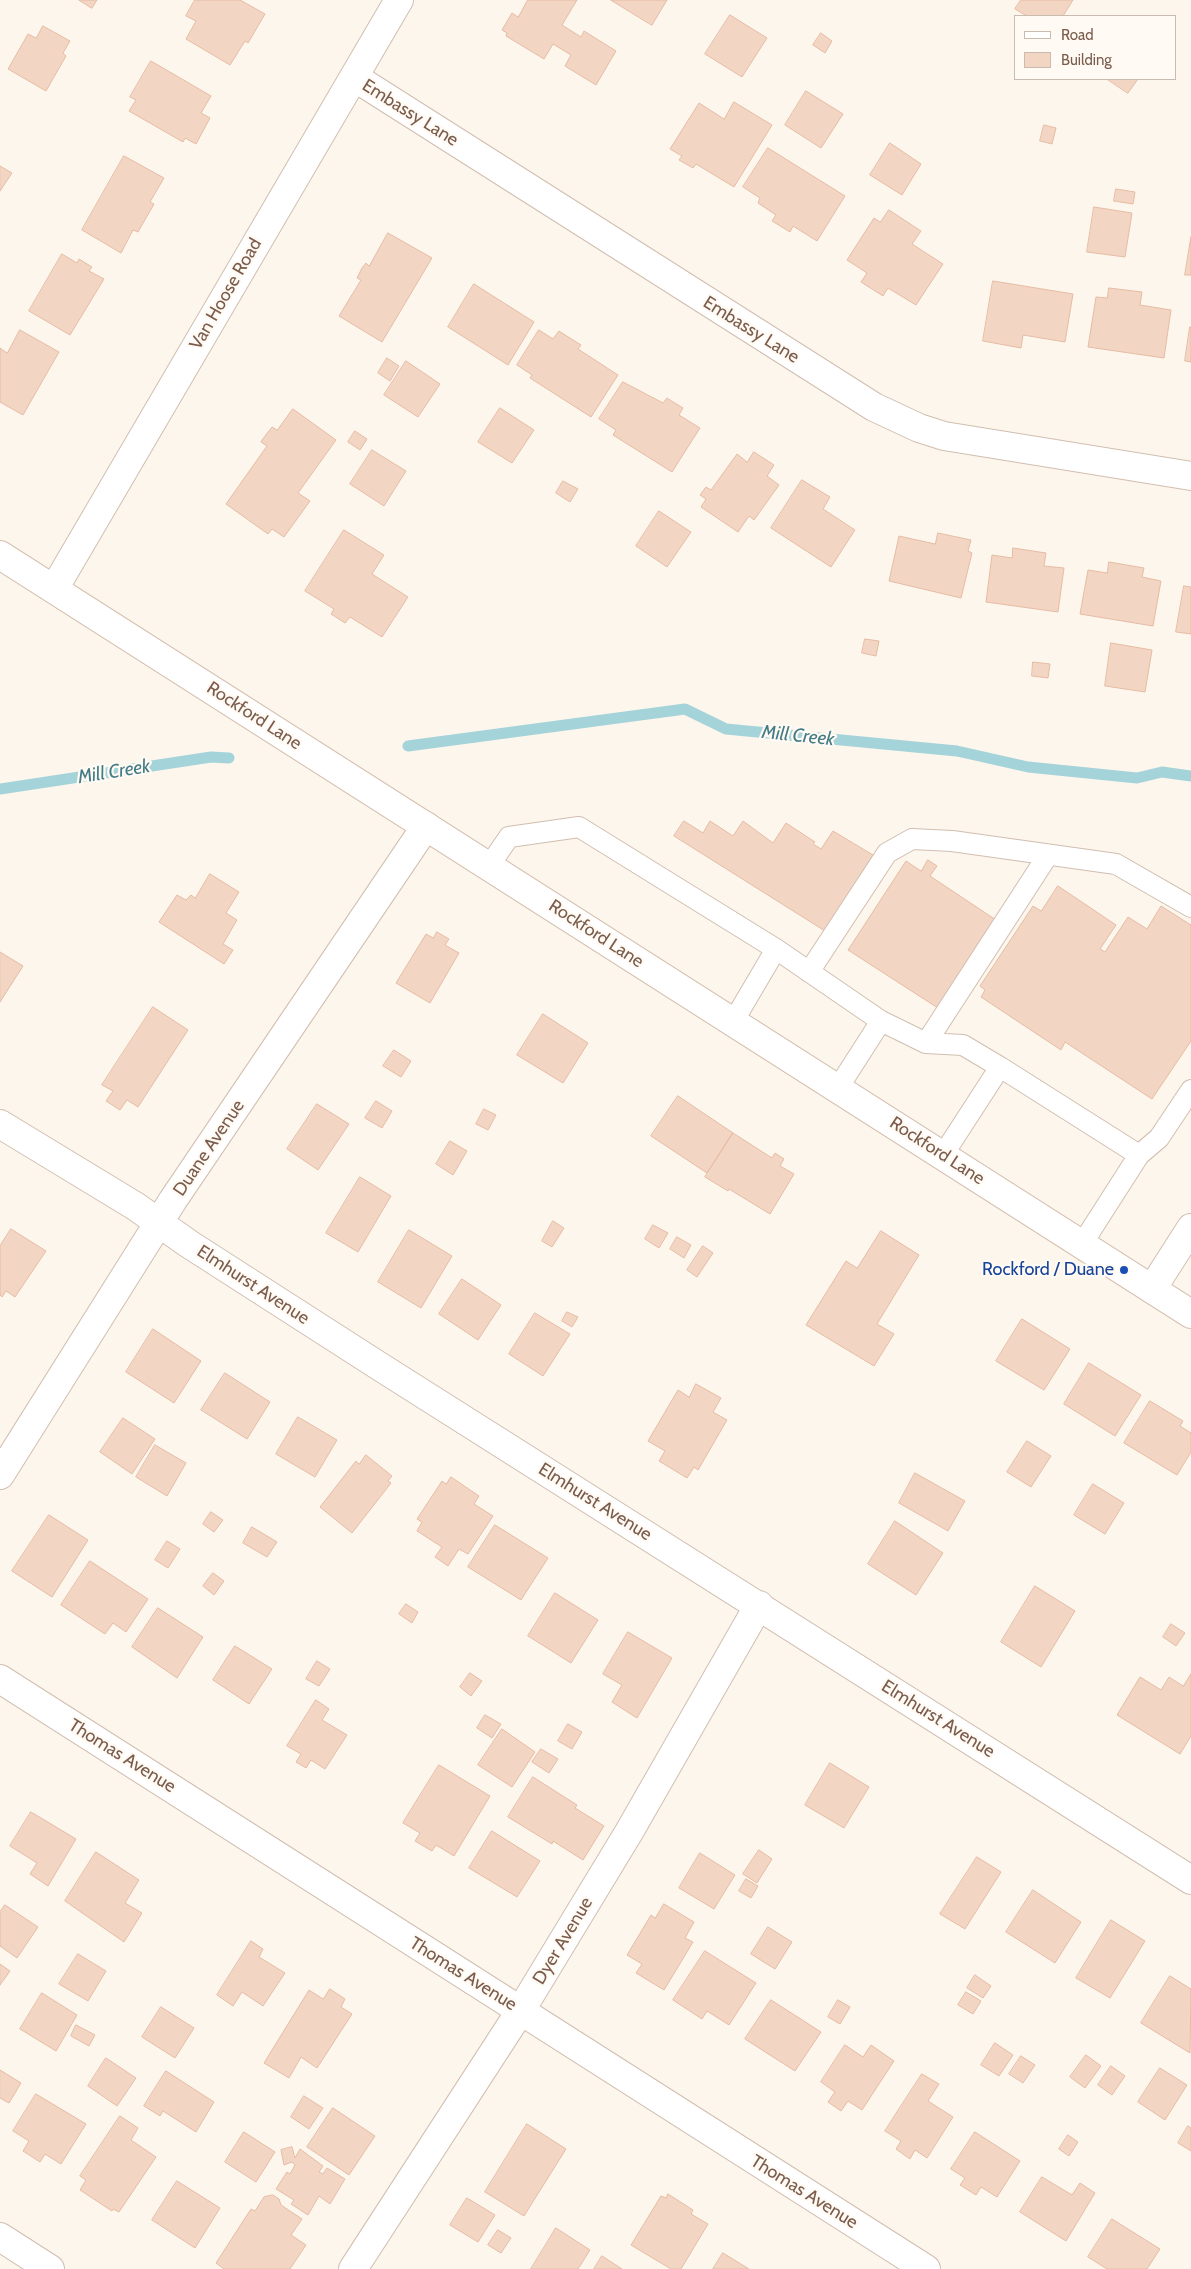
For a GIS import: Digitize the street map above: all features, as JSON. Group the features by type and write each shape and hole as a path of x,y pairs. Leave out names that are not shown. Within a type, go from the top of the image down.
{"street":[{"name":"Van Hoose Road","path":"54,589 399,0"},
{"name":"Embassy Lane","path":"354,77 874,407 919,428 944,436 1191,476"},
{"name":"Rockford Lane","path":"0,555 1191,1314"},
{"name":"Duane Avenue","path":"0,1475 178,1192 426,826"},
{"name":"Elmhurst Avenue","path":"0,1124 160,1223 189,1244 370,1360 1191,1880"},
{"path":"1152,1289 1191,1228"},
{"name":"Dyer Avenue","path":"354,2269 521,2010 629,1832 759,1605"},
{"name":"Thomas Avenue","path":"0,1679 926,2269"},
{"path":"0,2237 50,2269"}],"lane":[{"path":"489,866 510,837 579,827 776,949 880,1021 926,1043 963,1045 1139,1155"},
{"path":"809,972 886,853 912,839 952,841 1116,864 1191,907"},
{"path":"926,1043 1048,855"},
{"path":"733,1022 776,949"},
{"path":"838,1088 880,1021"},
{"path":"943,1155 1000,1067"},
{"path":"1082,1244 1139,1155 1159,1138 1191,1090"}],"building":[{"path":"79,0 97,0 92,8"},
{"path":"195,0 240,0 265,14 248,43 245,41 230,65 186,39 196,21 186,16"},
{"path":"528,0 577,0 562,25 581,37 584,31 616,51 596,85 565,66 571,55 553,44 544,59 506,36 507,33 502,30 512,13 518,17"},
{"path":"611,0 667,0 652,25"},
{"path":"1021,0 1073,0 1064,15 1025,15 1015,9"},
{"path":"730,15 767,38 742,77 705,54"},
{"path":"43,26 70,41 63,53 66,56 46,91 8,69 28,34 36,38"},
{"path":"821,33 832,41 825,53 813,45"},
{"path":"151,61 211,96 201,113 210,118 196,144 185,138 183,142 129,111 136,100 130,97"},
{"path":"1108,80 1137,80 1128,93"},
{"path":"806,91 843,114 821,148 785,125"},
{"path":"734,102 772,125 734,187 696,164 693,168 679,160 682,156 670,149 699,103 724,119"},
{"path":"1044,125 1056,128 1052,144 1040,141"},
{"path":"890,143 921,164 902,195 870,175"},
{"path":"768,148 845,196 817,241 793,226 790,232 772,221 776,215 758,203 760,198 743,187"},
{"path":"124,156 164,178 150,202 154,204 138,232 133,230 121,253 82,230"},
{"path":"0,166 12,173 0,191"},
{"path":"1116,189 1135,192 1133,204 1114,201"},
{"path":"1094,207 1132,213 1125,257 1087,252"},
{"path":"889,210 921,231 912,244 943,264 916,305 888,288 883,296 861,282 867,273 847,260 874,218 880,222"},
{"path":"388,233 432,258 382,342 339,316 361,280 357,278 362,268 366,263 369,266"},
{"path":"1191,237 1191,275 1185,275"},
{"path":"62,254 77,263 79,259 92,267 89,271 104,279 70,335 29,311"},
{"path":"993,281 1073,294 1065,342 1023,335 1021,348 983,341"},
{"path":"474,284 534,322 508,365 448,327"},
{"path":"1109,288 1142,292 1140,305 1171,310 1164,358 1088,347 1096,297 1107,298"},
{"path":"1191,327 1191,362 1185,361"},
{"path":"20,330 59,352 23,415 0,402 0,348 7,353"},
{"path":"539,330 553,339 559,331 581,345 578,349 618,375 591,417 530,378 532,375 517,365"},
{"path":"387,358 399,366 390,381 378,373"},
{"path":"406,361 440,384 418,417 384,395"},
{"path":"623,382 663,403 667,398 683,408 679,415 700,428 672,472 613,435 616,430 599,419"},
{"path":"500,408 534,430 512,463 478,442"},
{"path":"293,409 336,440 298,493 310,501 284,537 272,529 268,534 226,504 267,446 261,442 262,440 272,427 277,430"},
{"path":"355,431 367,439 360,450 348,442"},
{"path":"372,450 406,471 384,506 350,484"},
{"path":"754,452 774,465 767,476 779,485 754,520 749,516 738,532 701,507 706,499 700,495 706,487 711,490 737,454 747,462"},
{"path":"802,480 830,497 823,509 855,530 831,567 771,528"},
{"path":"563,481 578,489 570,502 556,493"},
{"path":"659,511 691,532 667,567 636,546"},
{"path":"344,530 384,555 372,574 408,597 382,637 350,617 345,623 331,614 334,609 305,591"},
{"path":"938,533 971,540 968,551 972,553 961,598 889,581 899,536 935,544"},
{"path":"1013,548 1046,553 1044,566 1064,568 1058,612 986,602 992,555 1012,558"},
{"path":"1109,562 1144,568 1142,577 1161,581 1153,626 1080,614 1088,570 1107,573"},
{"path":"1184,586 1191,587 1191,634 1176,632"},
{"path":"865,639 879,641 876,656 862,653"},
{"path":"1111,643 1152,650 1145,692 1105,686"},
{"path":"1033,662 1050,664 1048,678 1032,676"},
{"path":"684,821 703,833 710,821 733,836 743,821 773,843 786,823 815,842 813,844 821,849 833,831 873,855 825,931 674,836"},
{"path":"928,860 937,866 930,876 999,922 941,1010 848,950 906,861 921,871"},
{"path":"210,874 239,892 226,913 237,920 223,944 233,950 224,964 159,922 177,895 186,900 191,895 195,898"},
{"path":"1058,886 1116,925 1100,949 1105,952 1128,917 1147,929 1161,906 1191,925 1191,1041 1152,1099 1065,1042 1061,1050 981,997 985,990 980,986 1033,906 1041,911"},
{"path":"437,932 449,939 445,945 459,953 430,1003 396,983 426,934 433,938"},
{"path":"0,952 23,966 0,1002"},
{"path":"153,1007 188,1030 138,1107 127,1100 120,1110 106,1101 113,1091 102,1085"},
{"path":"543,1014 588,1043 563,1083 517,1055"},
{"path":"394,1050 411,1061 401,1077 383,1066"},
{"path":"678,1096 733,1133 707,1173 651,1136"},
{"path":"376,1101 392,1111 382,1128 365,1118"},
{"path":"317,1104 349,1124 318,1170 287,1149"},
{"path":"484,1109 496,1115 488,1130 476,1124"},
{"path":"733,1133 772,1158 775,1153 784,1159 780,1166 794,1174 770,1214 705,1177"},
{"path":"450,1141 467,1151 453,1175 436,1164"},
{"path":"360,1177 391,1196 358,1252 326,1233"},
{"path":"553,1221 564,1228 552,1247 542,1241"},
{"path":"653,1225 668,1233 659,1248 645,1239"},
{"path":"11,1229 46,1251 15,1297 6,1291 2,1297 0,1295 0,1246"},
{"path":"409,1230 452,1256 421,1308 378,1282"},
{"path":"881,1231 919,1255 877,1324 894,1334 874,1366 806,1325 846,1261 857,1268"},
{"path":"677,1237 691,1245 684,1258 670,1249"},
{"path":"703,1246 713,1253 697,1277 687,1270"},
{"path":"462,1279 501,1305 478,1340 439,1314"},
{"path":"567,1312 578,1317 572,1327 562,1321"},
{"path":"535,1313 570,1334 543,1376 509,1354"},
{"path":"1022,1319 1070,1349 1044,1390 996,1361"},
{"path":"153,1329 201,1361 174,1403 126,1372"},
{"path":"1089,1363 1141,1395 1115,1436 1064,1404"},
{"path":"225,1373 270,1402 247,1439 201,1410"},
{"path":"696,1384 721,1398 713,1412 727,1420 698,1470 694,1467 687,1478 659,1461 665,1451 648,1441 678,1390 689,1397"},
{"path":"1150,1401 1183,1421 1180,1426 1191,1433 1191,1452 1177,1475 1124,1443"},
{"path":"298,1417 337,1440 315,1477 276,1454"},
{"path":"123,1418 155,1439 132,1474 100,1452"},
{"path":"1027,1441 1051,1456 1031,1487 1007,1472"},
{"path":"155,1445 186,1463 167,1496 136,1477"},
{"path":"366,1455 392,1476 388,1481 391,1483 352,1533 320,1507 356,1461 359,1464"},
{"path":"915,1473 965,1501 948,1531 899,1503"},
{"path":"451,1477 479,1496 474,1504 493,1516 468,1554 459,1549 448,1566 435,1557 442,1547 417,1531 422,1522 417,1519 442,1481 446,1484"},
{"path":"1093,1484 1124,1503 1105,1534 1074,1515"},
{"path":"211,1512 223,1520 214,1532 203,1524"},
{"path":"49,1515 88,1540 52,1597 12,1571"},
{"path":"895,1521 943,1553 916,1595 868,1564"},
{"path":"495,1525 548,1558 521,1600 468,1567"},
{"path":"252,1527 277,1542 267,1557 243,1543"},
{"path":"167,1541 180,1549 168,1568 155,1560"},
{"path":"90,1561 148,1599 126,1632 113,1623 105,1634 61,1605"},
{"path":"213,1573 224,1581 214,1595 203,1586"},
{"path":"1035,1586 1075,1611 1041,1667 1001,1642"},
{"path":"555,1593 598,1620 571,1663 528,1636"},
{"path":"406,1604 418,1612 412,1623 399,1614"},
{"path":"158,1608 203,1637 177,1678 132,1647"},
{"path":"1171,1624 1185,1633 1176,1646 1163,1637"},
{"path":"628,1632 672,1658 637,1718 612,1702 622,1685 603,1674"},
{"path":"235,1646 272,1669 249,1704 213,1680"},
{"path":"317,1661 330,1669 319,1686 306,1679"},
{"path":"470,1673 482,1681 471,1696 460,1687"},
{"path":"1191,1674 1191,1736 1180,1754 1117,1715 1140,1677 1161,1690 1169,1677 1183,1686"},
{"path":"316,1700 329,1709 322,1720 347,1735 325,1769 311,1760 306,1768 296,1762 301,1754 287,1746"},
{"path":"485,1715 501,1724 492,1738 477,1728"},
{"path":"568,1724 582,1732 572,1749 558,1741"},
{"path":"502,1729 535,1752 512,1787 478,1765"},
{"path":"541,1749 558,1759 549,1773 532,1762"},
{"path":"830,1763 869,1787 844,1828 805,1805"},
{"path":"439,1765 490,1796 454,1856 436,1845 432,1851 415,1841 420,1833 403,1823"},
{"path":"533,1777 577,1805 575,1808 604,1826 583,1860 553,1841 552,1844 508,1817"},
{"path":"31,1812 76,1839 48,1886 30,1874 37,1863 10,1846"},
{"path":"492,1831 540,1861 517,1897 469,1868"},
{"path":"759,1850 772,1859 757,1883 743,1874"},
{"path":"96,1852 139,1880 125,1903 142,1913 124,1942 65,1901"},
{"path":"700,1853 735,1875 714,1909 679,1888"},
{"path":"977,1857 1001,1872 965,1929 940,1914"},
{"path":"746,1879 758,1886 751,1898 739,1891"},
{"path":"1033,1890 1081,1922 1055,1963 1006,1932"},
{"path":"664,1904 694,1922 685,1938 693,1942 664,1990 636,1973 642,1964 627,1955 651,1915 655,1918"},
{"path":"5,1905 38,1927 17,1958 0,1946 0,1912"},
{"path":"1111,1920 1145,1941 1110,1998 1076,1978"},
{"path":"768,1927 792,1942 775,1969 751,1954"},
{"path":"251,1941 263,1949 259,1957 285,1973 263,2006 242,1992 233,2006 217,1995"},
{"path":"705,1951 756,1983 729,2025 707,2011 702,2019 673,2000"},
{"path":"78,1954 106,1971 88,2001 59,1984"},
{"path":"0,1964 10,1971 0,1985"},
{"path":"975,1975 991,1986 983,1998 967,1988"},
{"path":"1170,1976 1191,1989 1190,2053 1141,2023"},
{"path":"330,1989 345,1999 341,2007 352,2014 317,2068 301,2057 289,2078 264,2063 309,1990 323,1999"},
{"path":"966,1992 981,2001 973,2014 958,2005"},
{"path":"42,1993 77,2015 56,2051 20,2029"},
{"path":"771,2000 821,2032 795,2071 745,2039"},
{"path":"838,2000 850,2007 840,2024 828,2017"},
{"path":"161,2007 194,2028 175,2058 142,2037"},
{"path":"76,2025 95,2035 89,2046 71,2036"},
{"path":"995,2043 1013,2055 999,2076 981,2065"},
{"path":"845,2045 863,2057 871,2045 894,2061 862,2110 848,2101 841,2111 828,2102 835,2092 821,2082"},
{"path":"1086,2055 1101,2066 1085,2088 1070,2077"},
{"path":"1021,2056 1035,2065 1023,2083 1009,2074"},
{"path":"106,2058 136,2078 117,2106 88,2086"},
{"path":"1111,2066 1125,2076 1112,2095 1098,2085"},
{"path":"1160,2068 1187,2085 1165,2120 1138,2102"},
{"path":"0,2070 21,2083 9,2103 0,2098"},
{"path":"166,2071 214,2102 196,2132 163,2111 160,2116 144,2106"},
{"path":"922,2074 939,2084 928,2101 953,2117 927,2158 915,2150 910,2159 896,2149 901,2141 885,2131"},
{"path":"36,2094 86,2124 61,2164 45,2154 40,2162 23,2151 29,2141 13,2131"},
{"path":"304,2096 323,2108 309,2129 291,2117"},
{"path":"333,2108 375,2136 349,2175 307,2147"},
{"path":"120,2116 138,2128 131,2140 156,2157 119,2212 113,2209 112,2211 80,2190 86,2180 80,2176"},
{"path":"527,2124 566,2149 524,2216 485,2192"},
{"path":"1188,2126 1191,2128 1191,2151 1178,2143"},
{"path":"244,2132 275,2152 256,2182 225,2162"},
{"path":"975,2132 1020,2161 997,2197 981,2187 976,2195 960,2185 965,2178 951,2169"},
{"path":"1068,2135 1078,2142 1069,2156 1059,2149"},
{"path":"292,2147 295,2158 300,2149 323,2166 319,2172 323,2174 327,2168 345,2179 330,2204 319,2196 308,2215 291,2204 294,2200 276,2189 287,2172 290,2174 295,2165 292,2162 284,2165 281,2150"},
{"path":"1042,2177 1072,2195 1080,2183 1095,2193 1066,2241 1020,2212"},
{"path":"177,2181 220,2208 195,2248 152,2220"},
{"path":"668,2194 693,2210 691,2214 708,2224 681,2269 671,2269 631,2245 661,2196 666,2198"},
{"path":"273,2195 279,2199 281,2205 302,2219 291,2235 306,2245 290,2269 224,2269 216,2263 251,2209 255,2211 264,2197"},
{"path":"467,2198 495,2215 478,2242 450,2225"},
{"path":"1112,2219 1160,2249 1147,2269 1107,2269 1088,2257"},
{"path":"556,2228 590,2250 578,2269 531,2269"},
{"path":"498,2230 511,2238 501,2253 488,2245"},
{"path":"723,2253 749,2269 713,2269"},
{"path":"602,2256 622,2269 594,2269"}],"waterway":[{"name":"Mill Creek","path":"408,746 685,709 726,729 957,751 1028,767 1137,778 1162,772 1191,776"},
{"name":"Mill Creek","path":"0,789 211,757 229,758"}],"place":[{"name":"Rockford / Duane","path":"1124,1270"}]}
